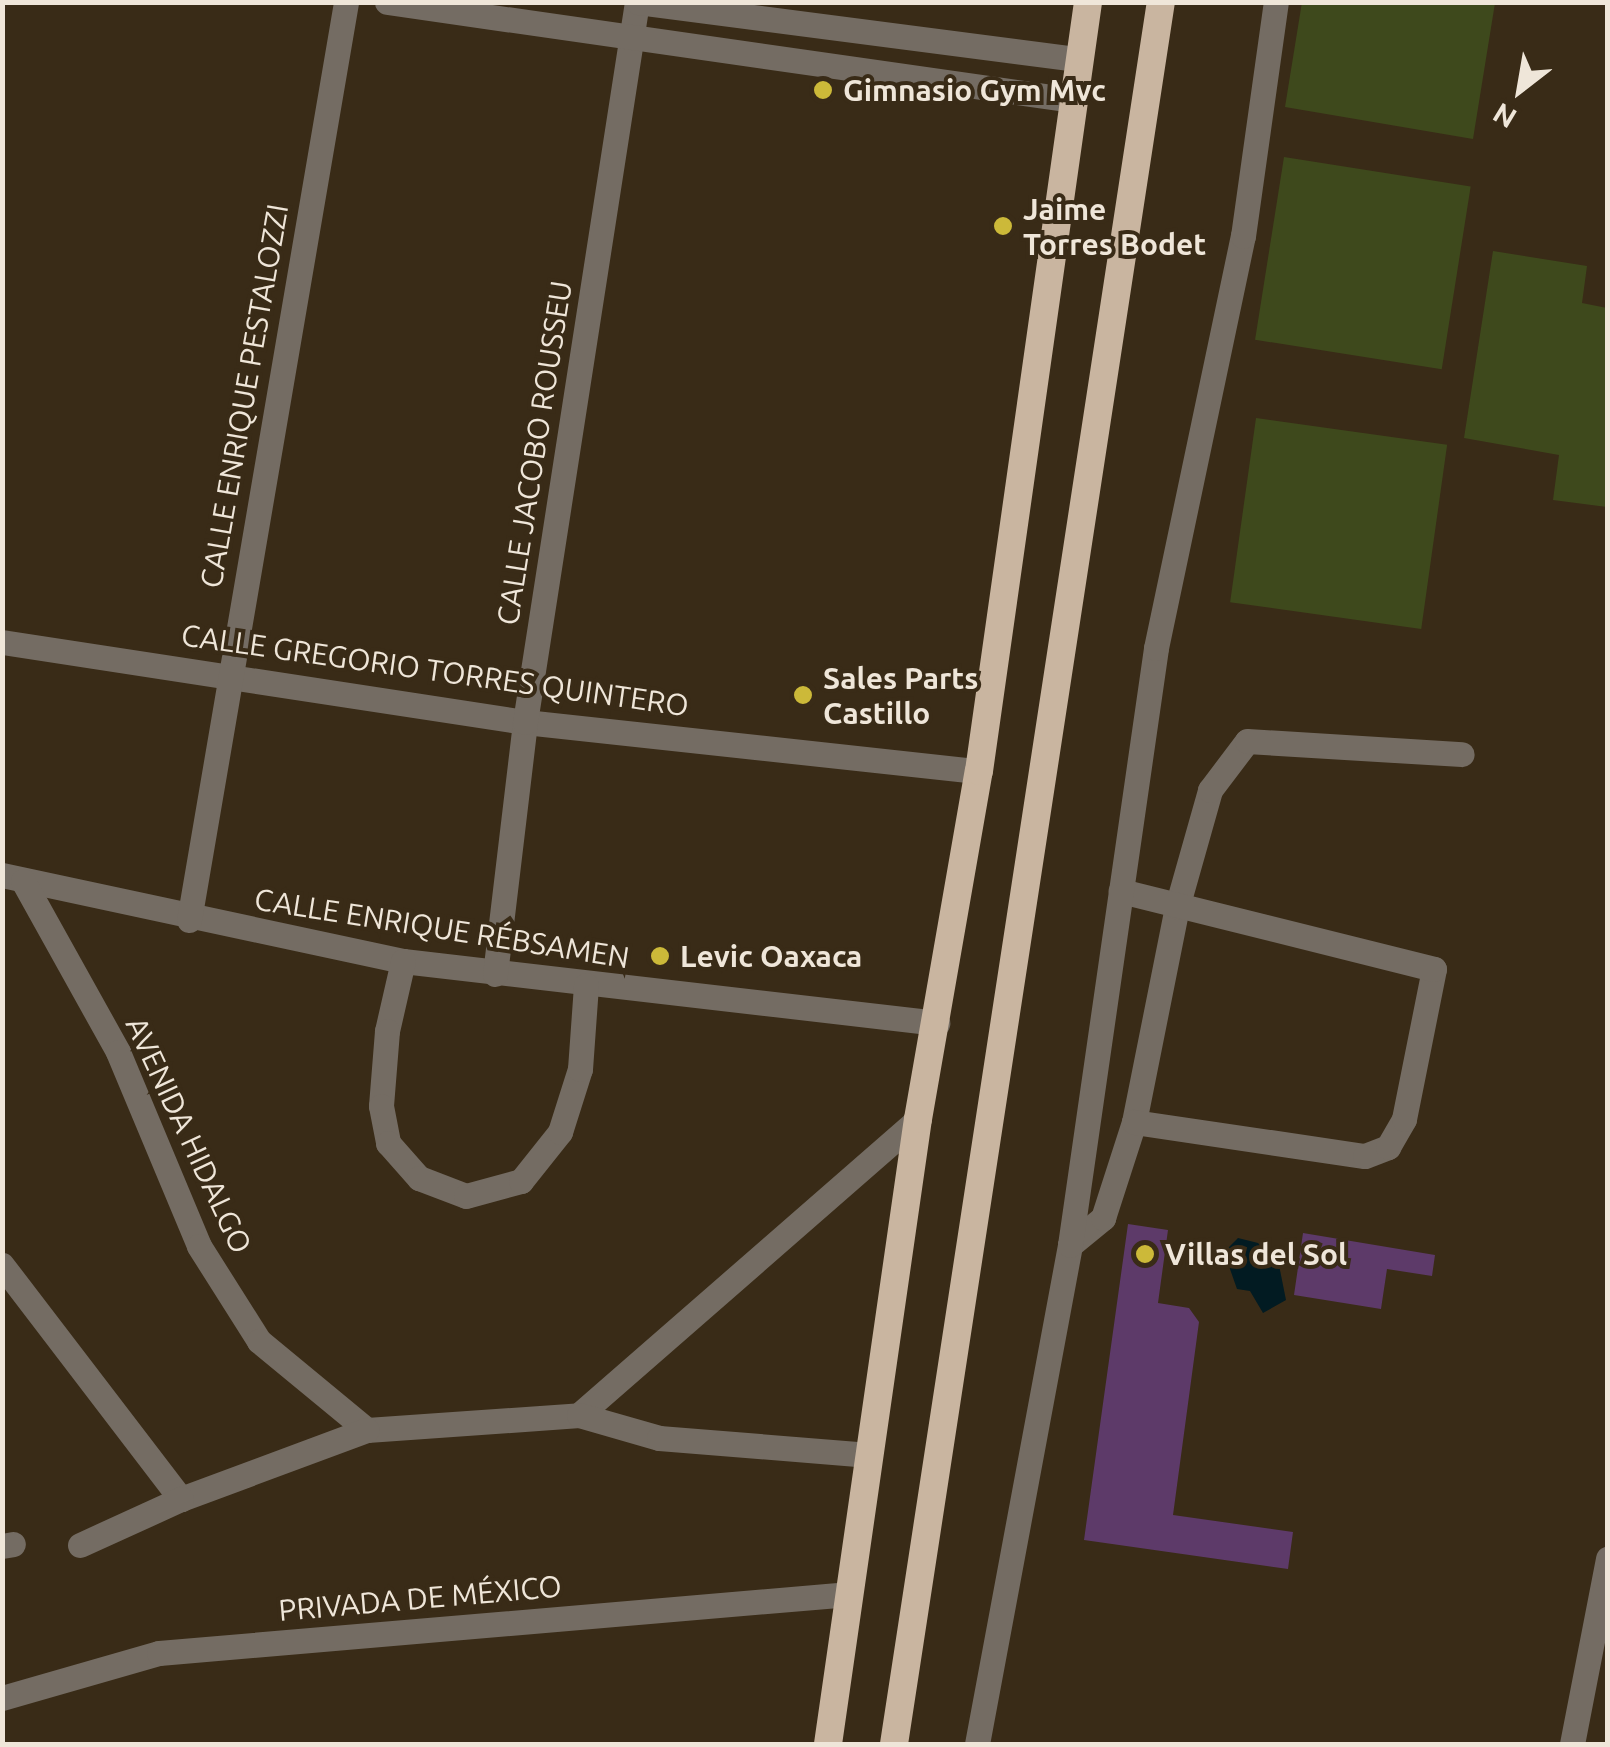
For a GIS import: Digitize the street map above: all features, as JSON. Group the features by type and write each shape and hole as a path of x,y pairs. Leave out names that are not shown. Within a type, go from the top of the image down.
{"highway":[{"path":"828,1744 918,1118 979,771 1088,2"},
{"path":"894,1744 1161,2"}],"street":[{"name":"CALLE ENRIQUE PESTALOZZI","path":"189,920 228,673 346,2"},
{"path":"386,2 1072,100"},
{"path":"637,2 1079,59"},
{"name":"CALLE JACOBO ROUSSEU","path":"495,974 525,722 637,2"},
{"path":"976,1744 1070,1245 1156,648 1243,236 1276,2"},
{"name":"CALLE GREGORIO TORRES QUINTERO","path":"2,642 228,673 525,722 979,771"},
{"path":"1070,1245 1102,1218 1134,1122 1177,907 1210,790 1247,741 1462,754"},
{"name":"CALLE ENRIQUE RÉBSAMEN","path":"13,878 189,920 403,961 586,986 937,1022"},
{"name":"AVENIDA HIDALGO","path":"13,878 118,1052 199,1246 258,1341 366,1430"},
{"path":"1121,891 1434,969 1404,1119 1388,1147 1364,1156 1134,1122"},
{"path":"403,961 386,1031 381,1106 388,1143 419,1178 466,1196 521,1180 560,1132 580,1069 586,986"},
{"path":"579,1416 918,1118"},
{"path":"2,1265 182,1498"},
{"path":"80,1545 182,1498 366,1430 579,1416 659,1438 869,1455"},
{"path":"1572,1744 1608,1558"},
{"name":"PRIVADA DE MÉXICO","path":"2,1698 158,1654 849,1594"}],"green space":[{"path":"1302,2 1495,3 1473,139 1285,107"},
{"path":"1284,157 1471,187 1442,369 1255,340"},
{"path":"1493,251 1587,266 1582,303 1607,308 1607,507 1553,500 1559,455 1464,438"},
{"path":"1256,418 1447,445 1421,629 1230,602"}],"water":[{"path":"1238,1238 1258,1243 1279,1265 1286,1300 1263,1313 1250,1291 1237,1289 1224,1252"}],"building":[{"path":"1128,1224 1168,1230 1158,1303 1189,1308 1199,1322 1173,1515 1293,1532 1288,1569 1084,1540"},
{"path":"1303,1233 1435,1255 1432,1276 1387,1269 1381,1309 1294,1295"}],"place":[{"name":"Gimnasio Gym Mvc","path":"823,90"},
{"name":"Jaime Torres Bodet","path":"1003,226"},
{"name":"Sales Parts Castillo","path":"803,695"},
{"name":"Levic Oaxaca","path":"660,956"},
{"name":"Villas del Sol","path":"1145,1254"}]}
